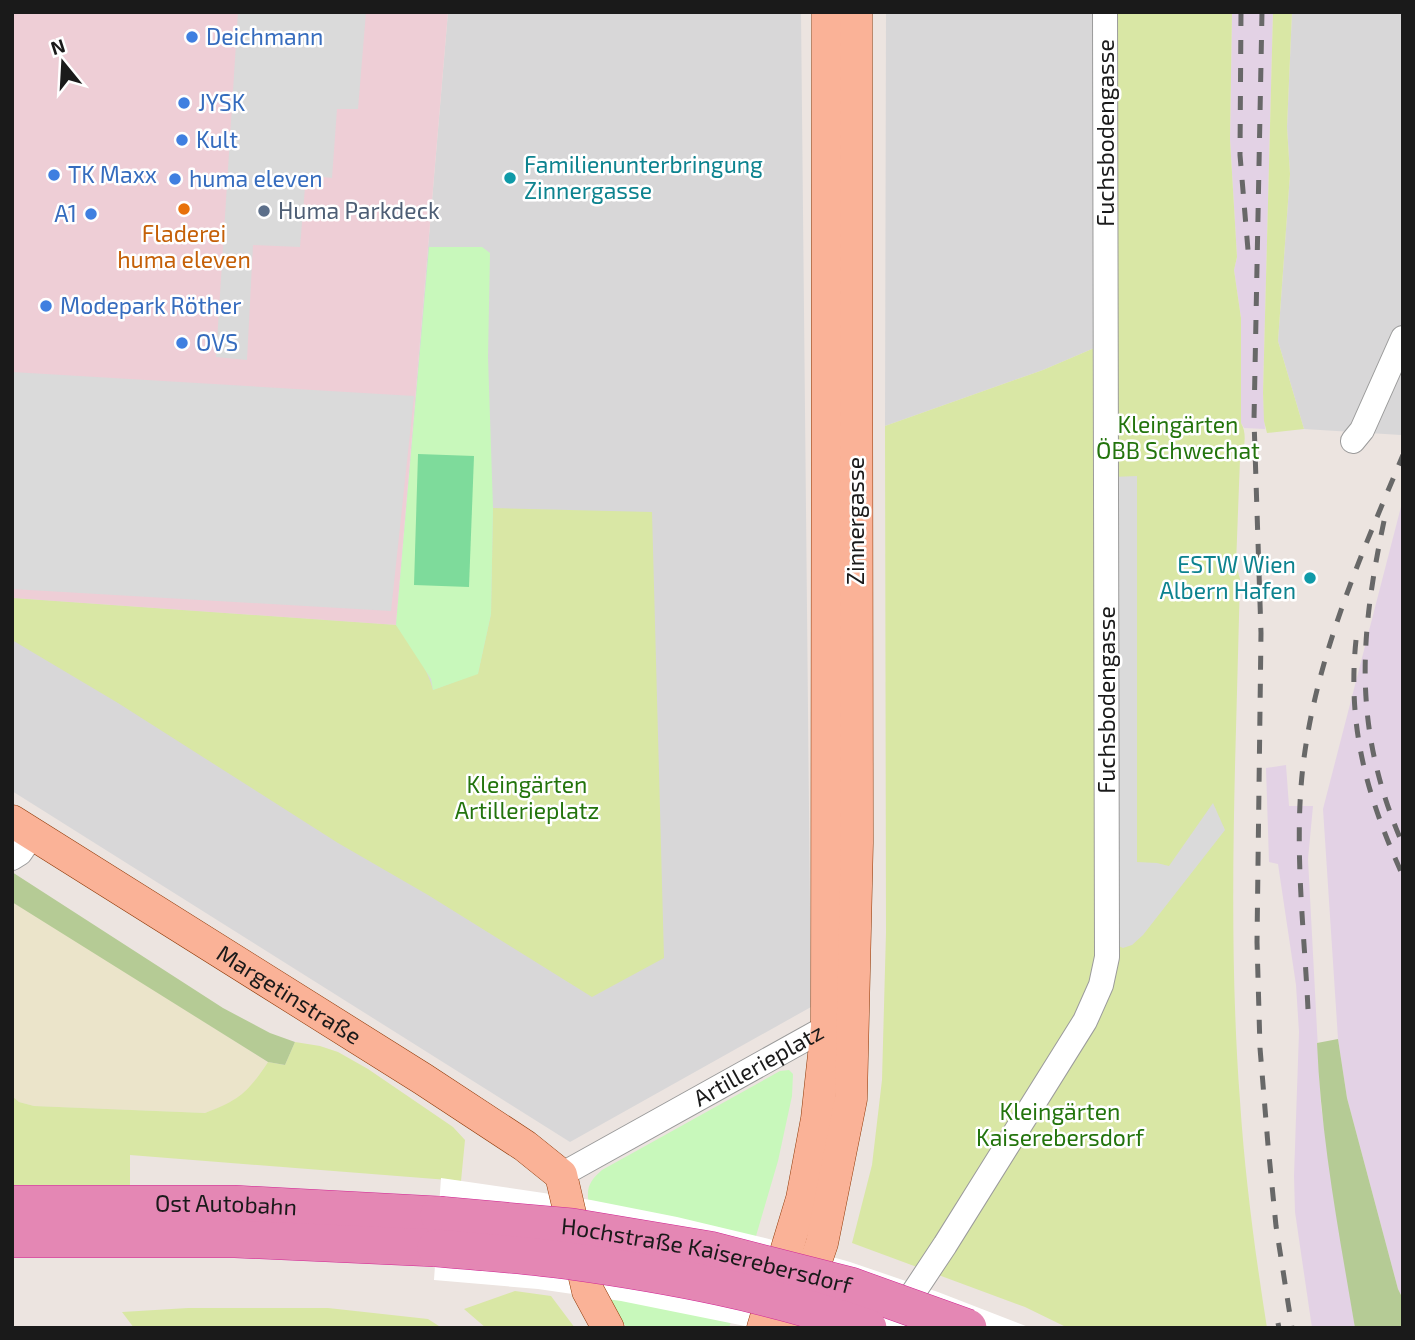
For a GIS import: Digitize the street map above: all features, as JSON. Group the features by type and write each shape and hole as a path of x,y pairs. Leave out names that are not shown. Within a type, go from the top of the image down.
{"highway":[{"name":"Ost Autobahn","path":"12,1204 234,1204 438,1232"},
{"name":"Hochstraße Kaiserebersdorf","path":"438,1232 572,1227 710,1250 851,1286 968,1328"},
{"name":"Ost Autobahn","path":"12,1239 235,1239 438,1232"},
{"name":"Hochstraße Kaiserebersdorf","path":"438,1232 568,1261 704,1283 840,1318 868,1328"}],"main road":[{"name":"Zinnergasse","path":"828,12 840,1028"},
{"name":"Zinnergasse","path":"840,1028 857,843 856,12"},
{"name":"Margetinstraße","path":"23,827 423,1079 525,1146 561,1175"},
{"name":"Artillerieplatz","path":"763,1328 802,1199 817,1119 840,1028"},
{"name":"Artillerieplatz","path":"793,1328 822,1243 851,1099 840,1028"},
{"path":"561,1175 588,1291 608,1328"}],"street":[{"name":"Fuchsbodengasse","path":"890,1328 1085,1021 1101,985 1107,957 1105,12"},
{"path":"1353,441 1367,419 1403,338"},
{"path":"12,858 20,853 23,827"},
{"name":"Artillerieplatz","path":"561,1175 840,1028"}],"shaded area":[{"path":"12,12 448,12 396,625 12,598"},
{"name":"Huma Parkdeck","path":"238,12 366,12 358,109 337,109 332,178 306,175 300,247 253,245 247,360 216,357"},
{"path":"448,12 801,12 811,1007 570,1142 12,791 12,598 396,625"},
{"path":"886,12 1113,12 1099,346 1043,370 885,426"},
{"path":"1232,12 1273,12 1263,393 1265,429 1244,428 1241,423 1241,318 1234,270 1237,257 1230,139"},
{"path":"1292,12 1403,12 1401,435 1304,429 1278,341 1290,174 1287,127"},
{"path":"12,372 414,396 391,611 12,589"},
{"path":"1137,476 1137,862 1169,866 1213,803 1225,830 1143,935 1132,945 1123,948 1116,945 1112,477"},
{"path":"1403,499 1403,1299 1398,1289 1347,1098 1338,1039 1323,809"},
{"path":"1286,765 1289,806 1313,806 1308,859 1321,1106 1355,1328 1312,1328 1295,1212 1299,1032 1296,985 1278,864 1269,862 1266,768"},
{"path":"12,902 268,1062 250,1088 231,1103 205,1113 34,1106 19,1102 12,1096"}],"green space":[{"name":"Kleingärten Kaiserebersdorf","path":"1113,12 1232,12 1230,139 1237,257 1234,270 1241,318 1241,423 1245,436 1240,459 1236,565 1240,579 1234,970 1245,1158 1267,1328 1068,1328 1025,1307 852,1243 872,1165 882,1080 886,932 885,426 1043,370 1099,346"},
{"path":"1273,12 1292,12 1287,127 1290,174 1278,341 1304,429 1267,433 1263,393"},
{"path":"429,247 482,247 490,253 488,357 493,508 491,614 478,674 433,690 431,679 396,625"},
{"path":"418,454 474,456 469,587 414,585"},
{"name":"Kleingärten Artillerieplatz","path":"493,508 652,512 664,958 592,997 12,640 12,598 396,625 423,664 433,690 478,673 491,614"},
{"path":"12,872 223,1008 270,1033 295,1042 285,1065 268,1062 12,902"},
{"path":"1338,1039 1347,1098 1398,1289 1403,1299 1403,1328 1355,1328 1337,1221 1319,1079 1317,1043"},
{"path":"295,1042 338,1052 368,1069 453,1127 465,1140 461,1181 130,1155 130,1185 12,1185 12,1096 19,1102 34,1106 205,1113 242,1094 268,1062 285,1065"},
{"path":"789,1070 793,1074 792,1096 778,1161 729,1328 628,1328 610,1302 599,1267 588,1198 591,1182 602,1170 780,1071"},
{"path":"515,1291 551,1296 575,1328 486,1328 464,1309"},
{"path":"188,1308 328,1308 428,1319 442,1328 134,1328 122,1312"}],"pier":[{"path":"441,1178 591,1200 769,1239 850,1262 1031,1328 755,1328 621,1301 538,1289 434,1280"}],"railway":[{"path":"1241,12 1240,155 1249,262"},
{"path":"1262,12 1254,420 1261,633 1257,942 1260,1048 1268,1145 1276,1226 1292,1328"},
{"path":"1308,1009 1300,884 1299,821 1304,758 1320,680 1343,604 1403,455"},
{"path":"1384,521 1369,606 1365,684 1375,763 1403,845"},
{"path":"1356,640 1354,702 1357,732 1370,790 1403,876"},
{"path":"1278,1323 1279,1328"}],"place":[{"name":"Deichmann","path":"192,37"},
{"name":"JYSK","path":"184,103"},
{"name":"Kult","path":"182,140"},
{"name":"TK Maxx","path":"54,175"},
{"name":"Familienunterbringung Zinnergasse","path":"510,178"},
{"name":"huma eleven","path":"175,179"},
{"name":"Fladerei huma eleven","path":"184,209"},
{"name":"Huma Parkdeck","path":"264,211"},
{"name":"A1","path":"91,214"},
{"name":"Modepark Röther","path":"46,306"},
{"name":"OVS","path":"182,343"},
{"name":"ESTW Wien Albern Hafen","path":"1310,578"}],"park label":[{"name":"Kleingärten ÖBB Schwechat","path":"1178,438"}]}
